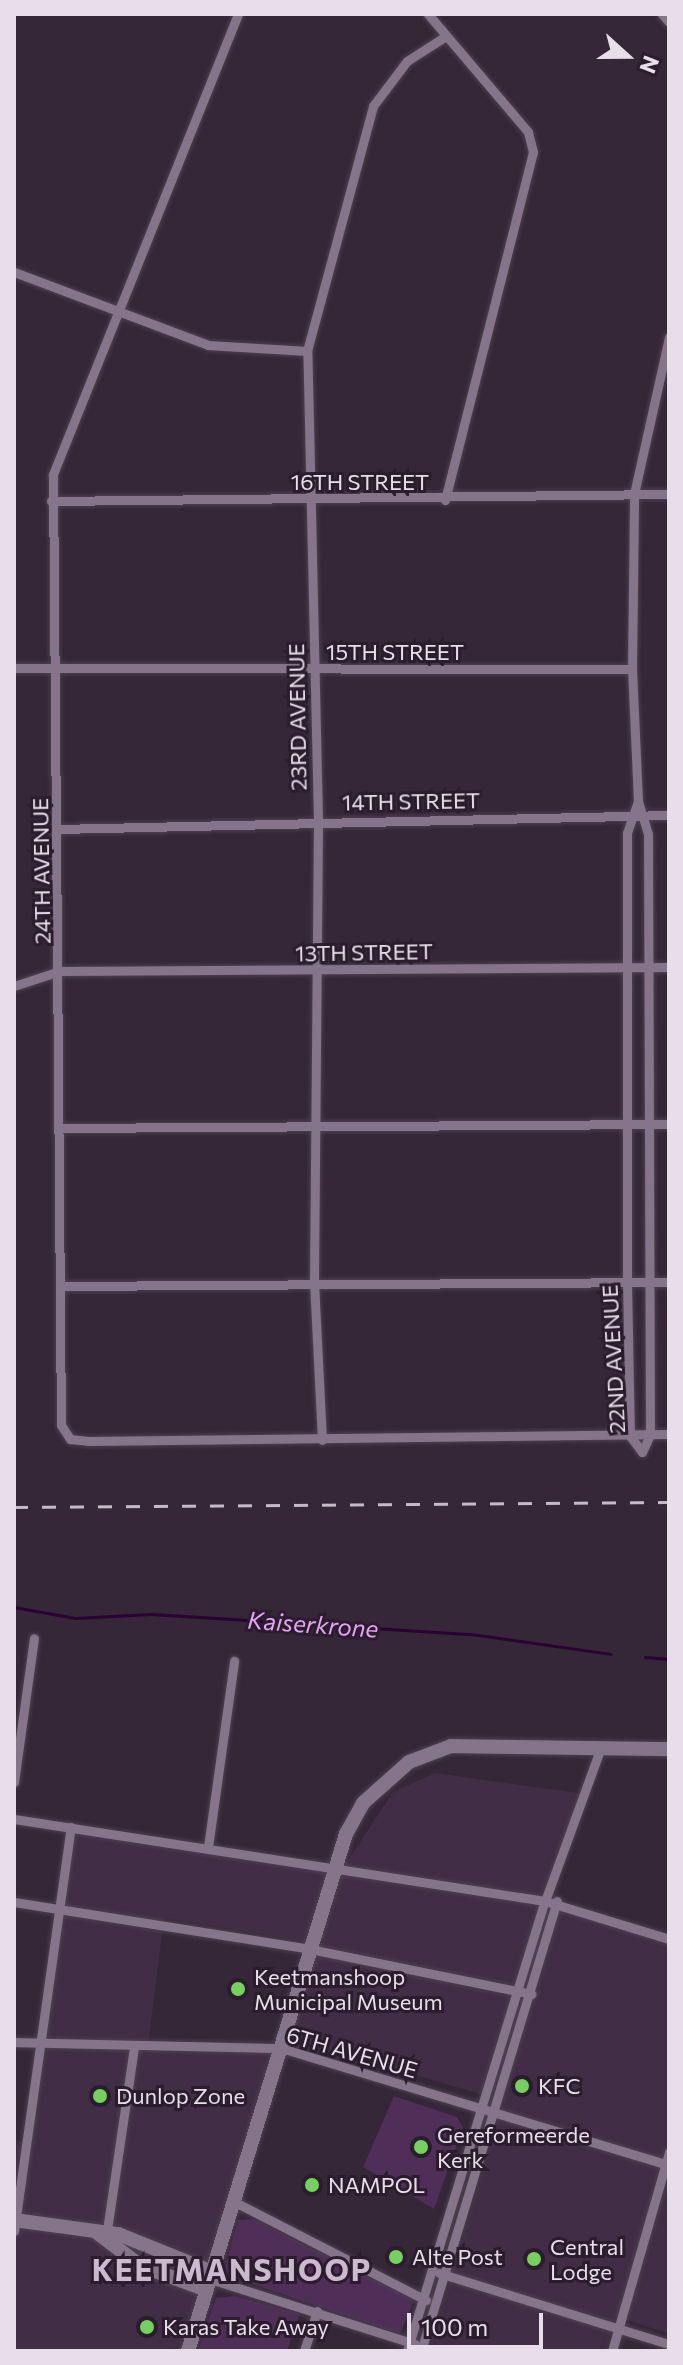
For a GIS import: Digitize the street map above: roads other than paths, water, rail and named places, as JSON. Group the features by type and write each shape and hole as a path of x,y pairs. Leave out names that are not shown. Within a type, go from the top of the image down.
{"main road":[{"path":"188,2351 336,1867 363,1803 409,1762 451,1746 669,1746"},
{"path":"14,2224 103,2235 210,2281"},
{"path":"103,2235 141,2266 210,2281"}],"street":[{"name":"24TH AVENUE","path":"238,14 63,440 51,501 62,1128 61,1425 70,1439 322,1440"},
{"path":"428,14 528,132 533,152 445,500"},
{"path":"662,14 669,22"},
{"name":"23RD AVENUE","path":"322,1440 314,1281 318,820 307,351 373,106 407,61 446,36"},
{"path":"14,272 208,345 307,351"},
{"name":"22ND AVENUE","path":"638,801 630,815 627,1282 630,1436 642,1452 650,1435 649,967 643,815 638,801 632,669 634,494 669,337"},
{"name":"16TH STREET","path":"51,501 445,500 669,494"},
{"name":"15TH STREET","path":"14,668 632,669"},
{"name":"14TH STREET","path":"58,829 318,820 669,815"},
{"name":"13TH STREET","path":"14,986 60,971 669,967"},
{"path":"62,1128 669,1124"},
{"path":"63,1286 314,1281 669,1282"},
{"path":"322,1440 669,1434"},
{"path":"14,1782 34,1638"},
{"path":"208,1847 234,1661"},
{"path":"408,2347 545,1901 554,1890 601,1747"},
{"path":"14,1819 545,1901 669,1939"},
{"path":"14,2224 71,1827"},
{"path":"210,2281 317,2311 408,2347 422,2349 558,1904 554,1890"},
{"path":"14,1902 310,1949 531,1994"},
{"name":"6TH AVENUE","path":"14,2042 281,2048 667,2165"},
{"path":"103,2235 134,2047"},
{"path":"612,2351 669,2152"},
{"path":"233,2201 436,2304"},
{"path":"433,2271 669,2344"},
{"path":"304,2351 317,2311"}],"waterway":[{"name":"Kaiserkrone","path":"14,1607 75,1618 151,1614 471,1634 611,1654"},
{"name":"Kaiserkrone","path":"645,1657 669,1659"}],"railway":[{"path":"14,1507 669,1502"}],"place":[{"name":"Keetmanshoop Municipal Museum","path":"238,1989"},
{"name":"KFC","path":"522,2086"},
{"name":"Dunlop Zone","path":"100,2096"},
{"name":"Gereformeerde Kerk","path":"421,2147"},
{"name":"NAMPOL","path":"312,2185"},
{"name":"Alte Post","path":"396,2257"},
{"name":"Central Lodge","path":"534,2259"},
{"name":"Karas Take Away","path":"147,2327"}],"district":[{"name":"KEETMANSHOOP","path":"232,2269"}]}
